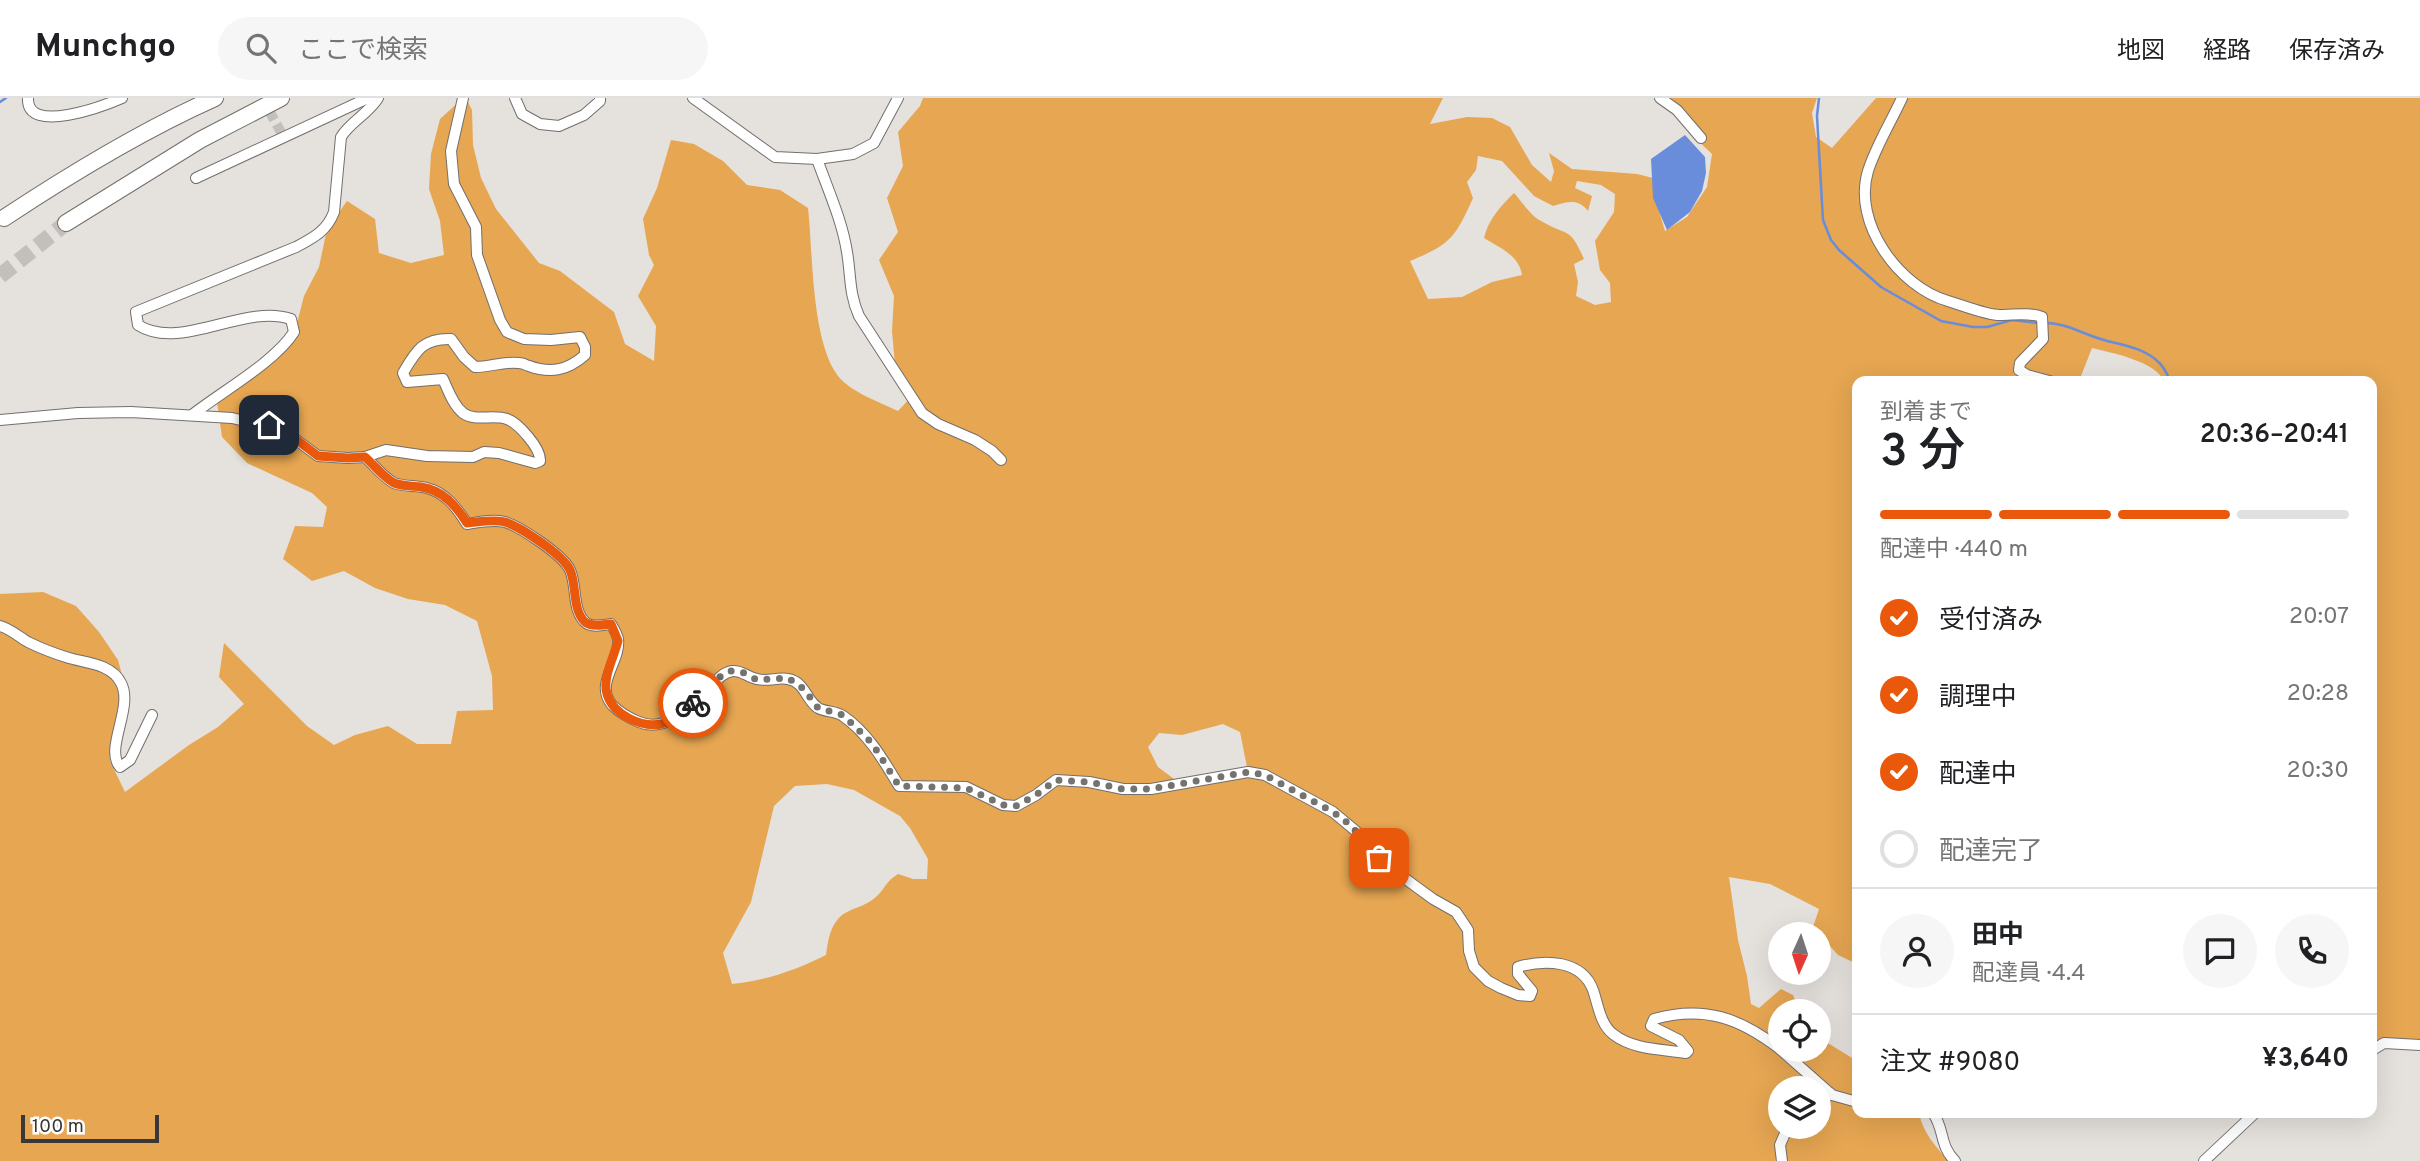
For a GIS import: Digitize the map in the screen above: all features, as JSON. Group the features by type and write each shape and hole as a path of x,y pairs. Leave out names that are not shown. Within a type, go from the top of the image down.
{"highway":[{"path":"4,218 122,144 215,98"},
{"path":"66,223 200,140 281,98"}],"street":[{"path":"29,98 28,103 38,114 72,116 122,98"},
{"path":"196,178 368,98"},
{"path":"192,415 288,341 294,332 290,319 278,315 175,333 148,332 138,325 136,312 317,236 330,223 334,212 341,137 370,110 378,98"},
{"path":"0,420 78,413 232,418 284,430 318,456 365,457 386,450 427,456 473,457 484,452 499,453 535,463 540,461 535,446 507,419 471,416 454,402 443,379 407,382 403,373 416,351 439,338 451,339 475,367 521,363 549,370 564,369 574,365 585,355 585,347 580,337 524,339 507,332 500,320 477,255 476,227 454,184 451,151 463,98"},
{"path":"515,98 522,114 540,124 559,126 584,115 600,98"},
{"path":"693,98 775,157 817,159 853,154 874,143 898,98"},
{"path":"1660,98 1676,110 1701,138"},
{"path":"1902,98 1867,174 1866,202 1871,224 1881,247 1907,278 1930,294 1998,315 2040,316 2044,323 2043,339 2020,363 2019,370 2031,376"},
{"path":"817,159 839,221 847,253 850,286 859,316 922,413 938,424 975,440 1001,460"},
{"path":"365,457 397,484 428,488 443,495 467,523 504,522 518,528 563,559 571,571 579,611 584,621 590,625 611,624 616,634 618,641 607,676 606,692 611,703 623,715 643,724 670,721 690,706 718,678 730,671 742,672 757,680 788,678 804,689 818,708 843,715 872,743 899,786 966,788 1003,805 1016,806 1056,780 1089,782 1123,789 1151,789 1248,772 1265,775 1333,812 1353,827 1370,853 1433,899 1456,912 1468,930 1469,951 1474,967 1488,981 1518,995 1530,996 1532,991 1518,974 1518,967 1533,962 1568,965 1585,975 1592,987 1606,1029 1631,1044 1686,1053 1688,1051 1679,1040 1651,1026 1654,1019 1711,1013 1750,1028 1768,1040"},
{"path":"0,626 27,641 109,670 121,680 125,703 116,758 120,767 130,760 152,716"},
{"path":"2377,1047 2384,1043 2420,1045"},
{"path":"1795,1062 1811,1076"},
{"path":"1831,1093 1852,1100"},
{"path":"1937,1118 1943,1146 1955,1161"},
{"path":"2204,1161 2250,1118"},
{"path":"1782,1161 1780,1145 1783,1139"}],"shaded area":[{"path":"466,98 472,110 473,145 481,178 496,209 539,263 560,271 614,312 625,344 654,361 656,326 638,296 654,265 649,255 643,219 657,188 671,140 694,144 723,161 747,185 780,190 808,208 818,319 829,360 838,376 850,387 898,411 913,395 895,365 892,331 894,296 879,260 898,232 887,198 903,166 898,132 920,106 923,98 1443,98 1430,124 1467,117 1492,118 1510,127 1532,165 1551,182 1554,171 1549,153 1572,169 1637,174 1661,180 1655,198 1665,231 1687,217 1707,187 1712,154 1686,129 1674,109 1657,98 1817,98 1812,113 1816,137 1832,148 1876,98 2420,98 2420,1049 2397,1045 2377,1050 2377,376 2160,376 2143,363 2092,348 2081,376 1852,376 1852,962 1838,955 1831,947 1831,922 1815,922 1819,909 1770,884 1729,877 1751,1004 1759,1008 1768,1000 1768,1062 1831,1062 1831,1045 1852,1058 1852,1118 1920,1118 1927,1133 1949,1161 0,1161 0,594 43,592 76,606 99,632 118,660 127,694 125,728 110,761 125,792 218,727 244,704 219,677 224,643 307,726 334,745 355,735 388,726 417,744 451,744 457,711 493,710 492,676 477,621 445,605 408,599 375,588 344,571 312,581 283,559 295,526 323,527 327,507 312,493 247,463 222,437 217,402 295,331 304,296 319,267 327,229 347,201 375,219 379,253 411,263 444,255 440,221 429,189 431,154 440,119","holes":["1478,156 1502,161 1534,196 1553,206 1576,203 1588,211 1592,196 1575,188 1577,181 1601,185 1615,194 1614,212 1595,241 1600,270 1610,283 1611,302 1595,305 1576,296 1578,282 1574,264 1584,259 1575,241 1567,233 1537,219 1514,193 1492,218 1484,238 1513,257 1522,275 1492,282 1462,297 1428,299 1410,261 1435,250 1456,231 1473,198 1467,182 1476,170","1223,724 1240,732 1247,767 1201,777 1174,779 1158,767 1148,747 1159,733 1182,735","827,784 854,790 900,816 910,828 928,859 927,879 913,879 898,874 872,900 842,915 832,928 826,955 780,974 732,984 723,953 751,902 774,806 795,786"]},
{"path":"1781,989 1793,995 1795,999 1769,999"}],"water":[{"path":"1685,135 1705,157 1706,173 1702,191 1690,212 1667,230 1653,198 1651,159"}],"waterway":[{"path":"0,102 6,98"},
{"path":"1819,98 1817,116 1823,220 1831,240 1839,250 1881,287 1941,321 1973,327 1987,327 2012,320 2039,323"},
{"path":"2046,323 2068,327 2143,352 2155,359 2168,376"}],"tunnel":[{"path":"262,98 282,134"},
{"path":"0,276 66,223"}],"way so far":[{"path":"693,703 718,678 730,671 742,672 757,680 788,678 798,682 818,708 843,715 872,743 899,786 966,788 985,794 1003,805 1016,806 1056,780 1089,782 1123,789 1151,789 1248,772 1265,775 1333,812 1353,827 1370,853 1379,858"}],"route":[{"path":"269,425 284,430 318,456 365,457 397,484 428,488 443,495 467,523 504,522 518,528 563,559 571,571 579,611 584,621 590,625 611,624 618,641 607,676 606,692 611,703 623,715 643,724 659,724 670,721 693,703"}]}
